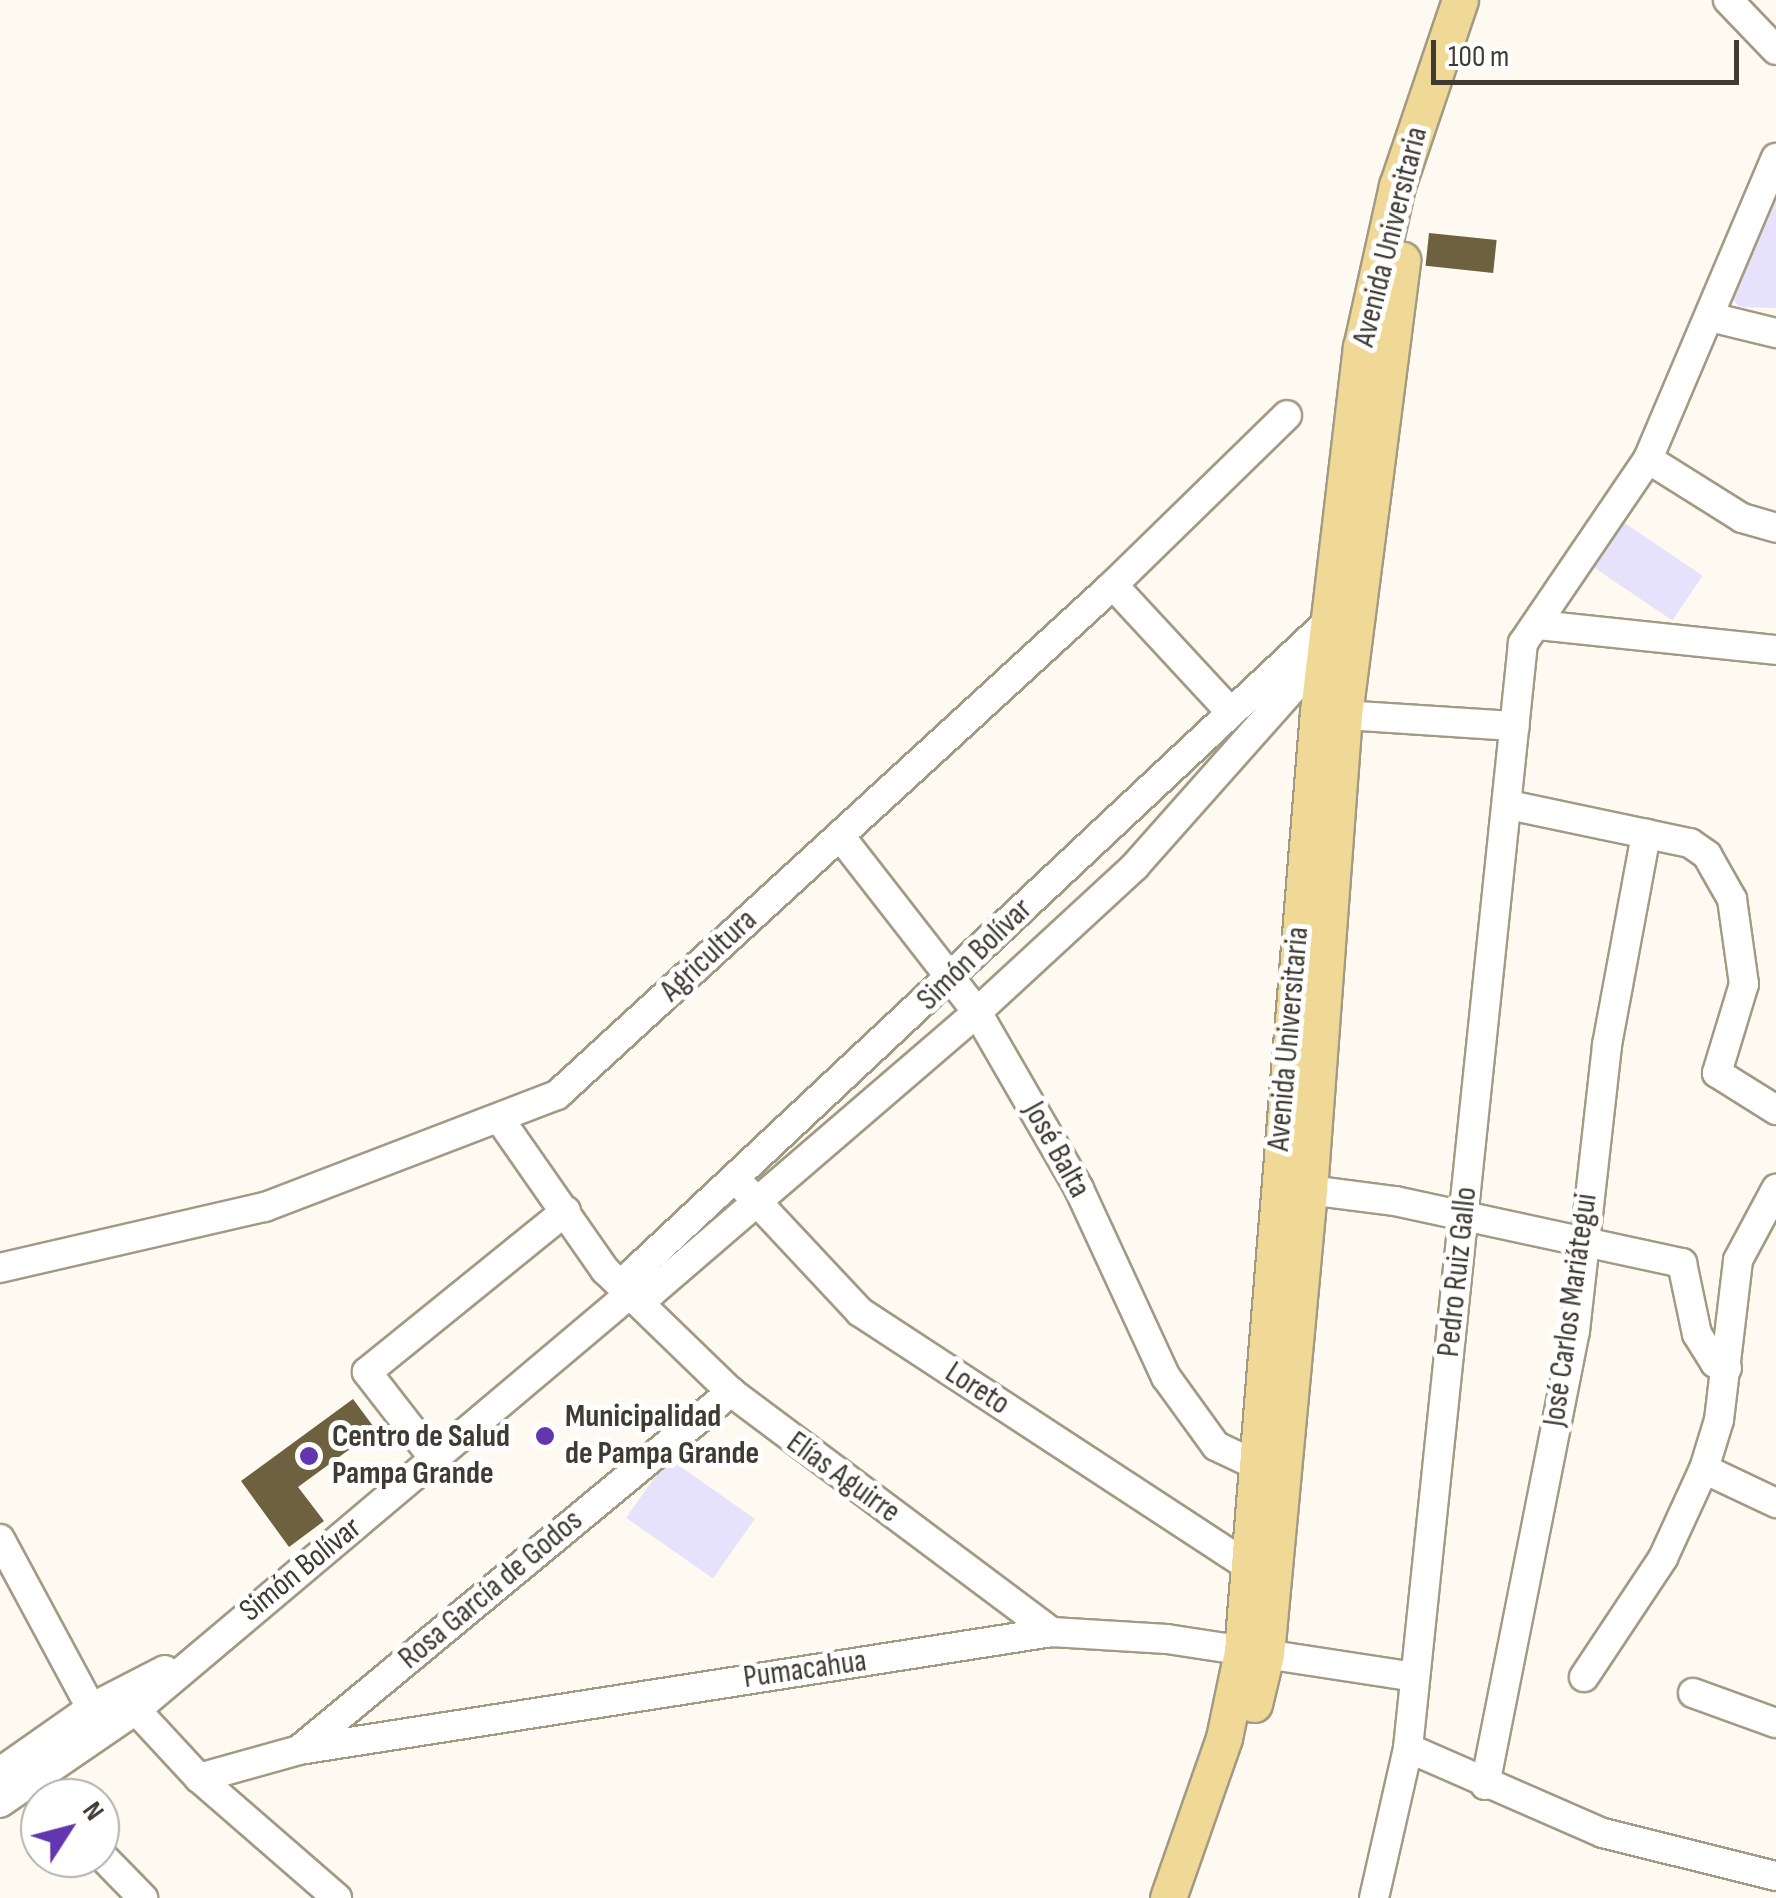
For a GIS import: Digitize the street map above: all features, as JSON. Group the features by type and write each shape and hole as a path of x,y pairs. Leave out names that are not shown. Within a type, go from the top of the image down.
{"main road":[{"path":"1430,91 1460,0"},
{"name":"Avenida Universitaria","path":"1168,1898 1254,1653 1248,1566 1326,637 1361,348 1397,186 1430,91"},
{"name":"Avenida Universitaria","path":"1182,1898 1245,1738 1310,1190 1344,714 1388,355 1430,91"}],"street":[{"path":"1728,0 1776,50"},
{"path":"1530,634 1648,459 1776,158"},
{"path":"1710,318 1776,334"},
{"name":"Agricultura","path":"0,1268 264,1207 501,1121 557,1095 1113,585 1287,415"},
{"path":"1648,459 1742,518 1776,528"},
{"path":"1113,585 1228,709"},
{"path":"1530,634 1776,650"},
{"name":"Pedro Ruiz Gallo","path":"1374,1898 1408,1748 1509,805 1514,726 1530,634"},
{"name":"Simón Bolívar","path":"632,1292 633,1273 953,978 1228,709 1326,637"},
{"name":"Simón Bolívar","path":"51,1778 136,1710 198,1653 436,1462 632,1292 652,1292 976,1012 1135,866 1326,637"},
{"path":"1344,714 1514,726"},
{"path":"1509,805 1690,843 1722,875 1741,938 1744,984 1718,1073 1742,1093 1774,1106"},
{"name":"José Carlos Mariátegui","path":"1485,1785 1575,1331 1581,1246 1618,970 1646,834"},
{"name":"José Balta","path":"840,836 976,1012 1079,1190 1166,1377 1216,1446 1256,1465"},
{"name":"Elías Aguirre","path":"501,1121 566,1210 594,1256 732,1392 1052,1632"},
{"name":"Loreto","path":"734,1176 860,1312 1248,1566"},
{"path":"1310,1190 1396,1202 1581,1246 1682,1263 1697,1334 1715,1363 1728,1368"},
{"path":"1584,1677 1663,1558 1704,1469 1728,1368 1738,1260 1775,1197"},
{"path":"436,1462 367,1372 566,1210"},
{"name":"Rosa García de Godos","path":"299,1750 732,1392"},
{"path":"1704,1469 1776,1502"},
{"path":"0,1539 91,1708"},
{"name":"Pumacahua","path":"199,1778 299,1750 1052,1632 1167,1639 1415,1677"},
{"name":"Simón Bolívar","path":"1,1771 91,1708 198,1653"},
{"path":"1692,1694 1776,1723"},
{"path":"136,1710 199,1778 336,1898"},
{"path":"1408,1748 1485,1785 1603,1833 1776,1876"},
{"path":"120,1874 143,1898"}],"shaded area":[{"path":"1776,185 1776,308 1739,307 1728,293"},
{"path":"1623,522 1703,576 1672,620 1593,567"},
{"path":"668,1458 755,1519 713,1579 626,1518"}],"building":[{"path":"1429,233 1497,240 1493,273 1426,266"},
{"name":"Centro de Salud Pampa Grande","path":"353,1399 376,1430 298,1487 324,1521 289,1547 241,1481"}],"place":[{"name":"Municipalidad de Pampa Grande","path":"545,1436"},
{"name":"Centro de Salud Pampa Grande","path":"309,1456"}]}
